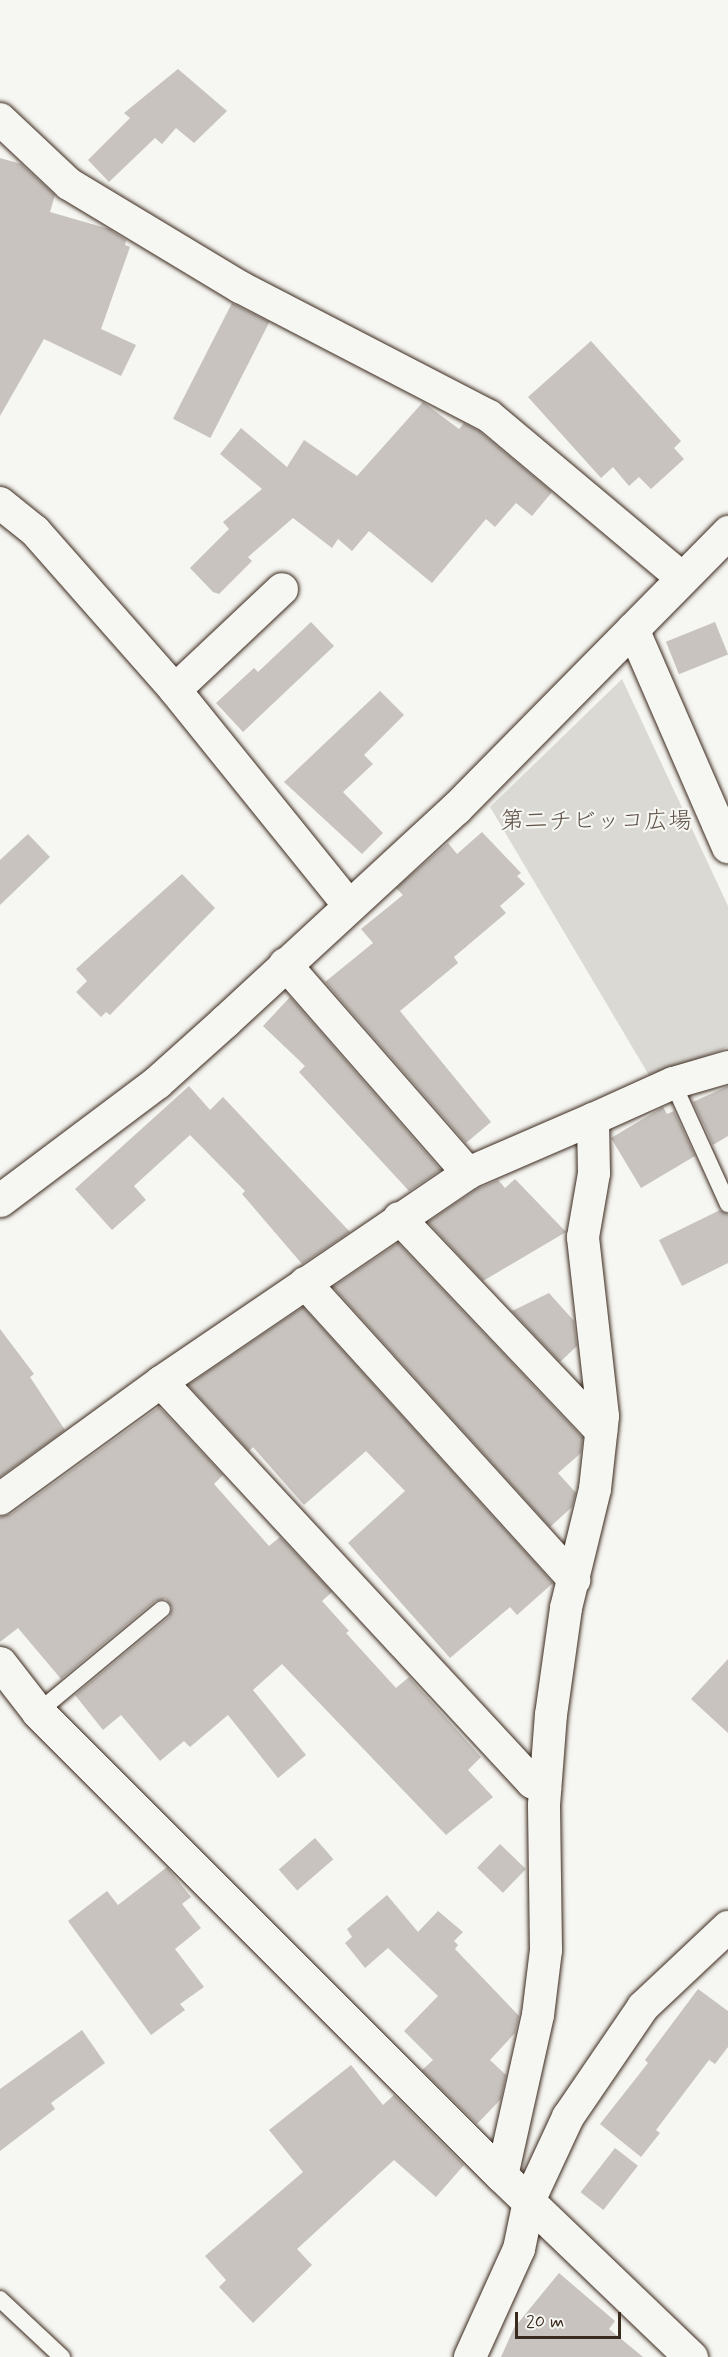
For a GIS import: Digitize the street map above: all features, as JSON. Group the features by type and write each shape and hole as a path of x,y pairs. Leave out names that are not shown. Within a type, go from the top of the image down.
{"street":[{"path":"0,119 79,190 240,287 489,416 682,578"},
{"path":"0,503 35,531 175,690 349,906"},
{"path":"0,1200 158,1082 456,808 728,532"},
{"path":"175,690 282,589"},
{"path":"633,629 728,847"},
{"path":"285,964 468,1173"},
{"path":"0,1499 161,1382 468,1173 673,1083 728,1067"},
{"path":"502,2176 538,2015 546,1950 545,1789 551,1715 574,1580 596,1489 602,1431 594,1312 583,1237 594,1173 593,1119"},
{"path":"399,1218 602,1431"},
{"path":"305,1283 574,1580"},
{"path":"161,1382 532,1782 545,1789"},
{"path":"0,1663 38,1712 502,2176 691,2357"},
{"path":"470,2357 519,2249 529,2201 568,2117 644,2007 728,1927"}],"lane":[{"path":"673,1083 728,1204"},
{"path":"38,1712 162,1609"},
{"path":"0,2299 62,2357"}],"green space":[{"name":"第二チビッコ広場","path":"622,679 728,906 728,1047 650,1077 490,807"}],"building":[{"path":"178,69 227,111 194,143 176,128 162,144 155,138 109,182 88,160 130,118 124,113"},
{"path":"0,158 21,164 55,195 50,212 109,229 126,240 125,245 130,247 101,329 136,345 121,376 44,339 0,416"},
{"path":"232,303 269,322 210,438 173,419"},
{"path":"591,341 681,441 674,448 684,459 651,489 639,477 629,486 613,467 601,478 528,397"},
{"path":"423,402 459,429 464,423 479,431 552,492 532,516 516,503 495,527 486,519 432,583 369,531 352,551 338,539 332,548 293,518 248,557 252,561 219,594 213,592 190,568 229,529 223,522 262,489 220,454 241,428 287,467 304,440 357,476"},
{"path":"311,622 334,646 243,732 216,703 254,668 258,672"},
{"path":"715,622 728,654 679,674 666,642"},
{"path":"380,691 404,715 364,755 373,764 343,792 383,833 362,854 284,782"},
{"path":"482,832 521,873 517,876 525,884 500,906 506,913 454,957 458,963 400,1011 491,1122 466,1143 325,982 373,943 361,929 403,895 396,888 448,843 457,854"},
{"path":"28,834 50,857 0,905 0,860"},
{"path":"182,874 215,908 110,1015 106,1012 101,1017 76,992 87,981 76,969"},
{"path":"290,997 441,1170 409,1191 299,1072 305,1066 263,1026"},
{"path":"189,1086 210,1110 223,1097 350,1232 302,1264 242,1194 245,1191 190,1135 134,1186 146,1200 112,1230 75,1189"},
{"path":"728,1086 728,1136 713,1145 693,1102"},
{"path":"663,1107 667,1114 674,1111 695,1156 641,1188 611,1138"},
{"path":"515,1179 566,1232 483,1281 428,1222 477,1189 498,1180 505,1188"},
{"path":"720,1210 728,1214 728,1263 682,1286 659,1240"},
{"path":"398,1243 583,1438 581,1453 558,1473 576,1493 572,1507 550,1527 333,1287"},
{"path":"549,1293 574,1321 577,1346 560,1362 512,1311"},
{"path":"303,1307 553,1583 517,1615 510,1607 450,1658 348,1543 405,1491 366,1451 304,1505 253,1447 249,1451 188,1385"},
{"path":"0,1329 34,1374 30,1377 65,1430 0,1477"},
{"path":"159,1407 223,1475 214,1484 269,1546 280,1537 332,1592 322,1601 349,1631 346,1633 396,1688 409,1677 481,1757 468,1770 493,1797 446,1835 282,1664 253,1690 306,1755 278,1778 228,1715 190,1747 184,1741 160,1761 121,1715 103,1730 75,1695 169,1617 172,1608 166,1599 155,1601 61,1679 18,1628 0,1642 0,1517 11,1514"},
{"path":"728,1659 728,1733 691,1699"},
{"path":"315,1838 333,1859 297,1891 279,1869"},
{"path":"500,1844 526,1869 503,1893 477,1868"},
{"path":"167,1867 191,1897 182,1904 201,1928 175,1949 204,1987 180,2004 185,2010 151,2035 68,1921 107,1891 118,1905"},
{"path":"387,1895 418,1932 438,1911 463,1932 454,1941 458,1945 455,1949 519,2016 515,2033 490,2060 506,2075 501,2099 477,2124 422,2070 433,2060 404,2031 438,1996 388,1948 365,1968 345,1943 352,1937 347,1929"},
{"path":"698,1989 728,2011 728,2047 715,2064 709,2060 656,2130 660,2133 641,2157 600,2124 648,2063 645,2060"},
{"path":"82,2030 105,2063 51,2103 55,2109 0,2151 0,2089"},
{"path":"351,2065 383,2105 394,2095 464,2165 436,2197 394,2160 297,2249 312,2265 253,2323 219,2287 226,2280 205,2256 303,2172 269,2130"},
{"path":"615,2148 638,2166 603,2210 581,2192"},
{"path":"559,2273 615,2321 609,2329 643,2357 501,2357 514,2328"}]}
